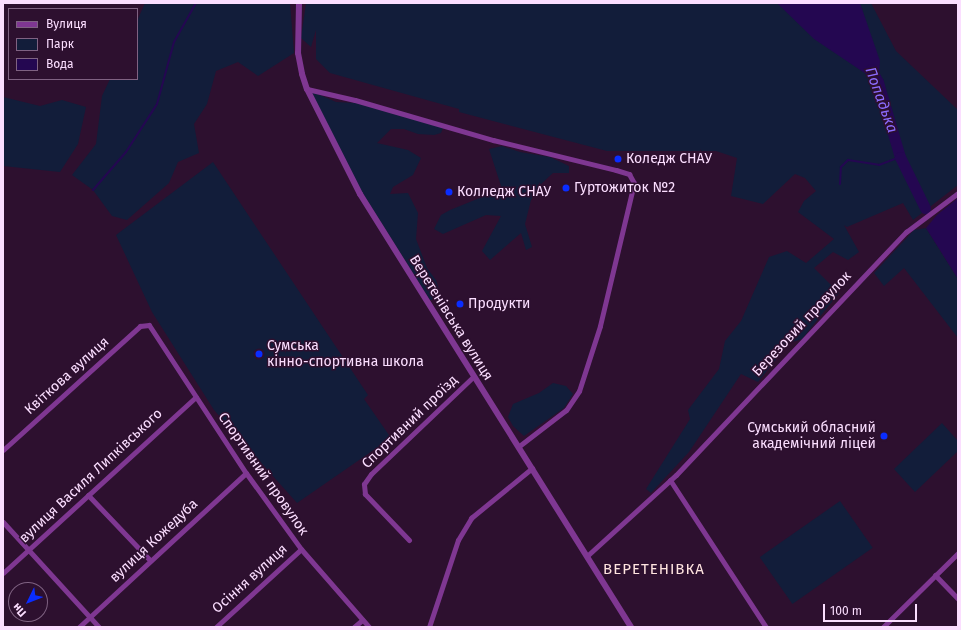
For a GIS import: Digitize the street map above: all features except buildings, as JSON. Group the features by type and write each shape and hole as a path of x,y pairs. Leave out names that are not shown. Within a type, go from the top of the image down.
{"street":[{"name":"Веретенівська вулиця","path":"299,3 298,53 307,89 360,194 473,377 519,446 632,627"},
{"path":"307,89 355,100 493,140 616,170 628,174 634,183 600,326 579,391 566,410 519,446"},
{"name":"Березовий провулок","path":"588,555 670,480 906,232 958,193"},
{"name":"Спортивний провулок","path":"149,325 246,474 301,549 369,627"},
{"name":"Квіткова вулиця","path":"3,450 140,326 149,325"},
{"name":"Спортивний проїзд","path":"409,540 365,494 364,484 372,474 473,377"},
{"name":"вулиця Василя Липківського","path":"3,573 196,396"},
{"path":"429,627 458,540 471,518 532,468"},
{"name":"вулиця Кожедуба","path":"79,627 150,560 246,474"},
{"path":"670,480 766,627"},
{"path":"88,496 150,560"},
{"path":"3,522 98,627"},
{"name":"Осіння вулиця","path":"216,627 301,549"},
{"path":"883,627 958,553"},
{"path":"935,575 958,600"},
{"path":"354,627 362,620"}],"green space":[{"path":"145,3 290,3 294,53 258,76 238,62 216,71 207,104 194,124 199,153 178,162 169,183 127,220 112,216 93,190 72,175 96,144 102,96 110,80 138,80 138,19"},
{"path":"306,3 871,3 896,51 958,110 958,185 913,220 903,203 847,227 844,225 859,252 848,260 833,252 814,268 839,293 802,339 789,343 758,382 741,374 689,452 651,493 646,489 690,419 688,410 719,369 725,341 741,321 769,257 787,251 806,263 834,239 798,212 804,201 816,191 805,178 795,174 763,204 731,196 737,158 716,151 607,151 459,112 459,109 330,73 316,59 316,30 311,47 301,38"},
{"path":"311,91 336,102 356,103 443,128 441,133 434,135 418,134 404,129 391,129 377,143 408,150 421,158 413,175 393,187 390,194 408,193 418,213 416,239 427,268 436,280 439,290 436,299 430,300 352,176"},
{"path":"3,97 40,106 62,100 86,107 78,144 60,172 3,166"},
{"path":"502,146 520,152 550,157 569,166 569,173 553,173 540,185 531,200 525,224 532,247 526,250 521,233 490,260 482,251 501,216 486,215 443,234 434,229 441,215 502,189 489,149"},
{"name":"Сумська кінно-спортивна школа","path":"213,162 368,395 364,399 391,438 297,503 214,410 152,312 116,235"},
{"path":"926,228 958,279 958,338 904,268 884,286 874,273 914,230"},
{"path":"553,383 566,386 573,394 564,408 524,436 513,426 508,417 513,404 539,393"},
{"path":"942,423 958,441 958,451 915,492 894,469"},
{"path":"840,501 873,548 792,604 760,557"}],"water":[{"path":"777,3 860,3 880,61 878,82 814,39"},
{"path":"958,198 958,279 926,228 937,215"}],"waterway":[{"path":"93,190 126,152 157,104 174,42 196,3"},
{"name":"Попадька","path":"871,69 878,82 900,157 925,208"},
{"path":"840,184 841,167 848,160 879,165 900,157"}],"place":[{"name":"Коледж СНАУ","path":"618,159"},
{"name":"Гуртожиток №2","path":"566,188"},
{"name":"Колледж СНАУ","path":"449,192"},
{"name":"Продукти","path":"460,304"},
{"name":"Сумська кінно-спортивна школа","path":"259,354"},
{"name":"Сумський обласний академічний ліцей","path":"884,436"}],"district":[{"name":"ВЕРЕТЕНІВКА","path":"654,570"}]}
